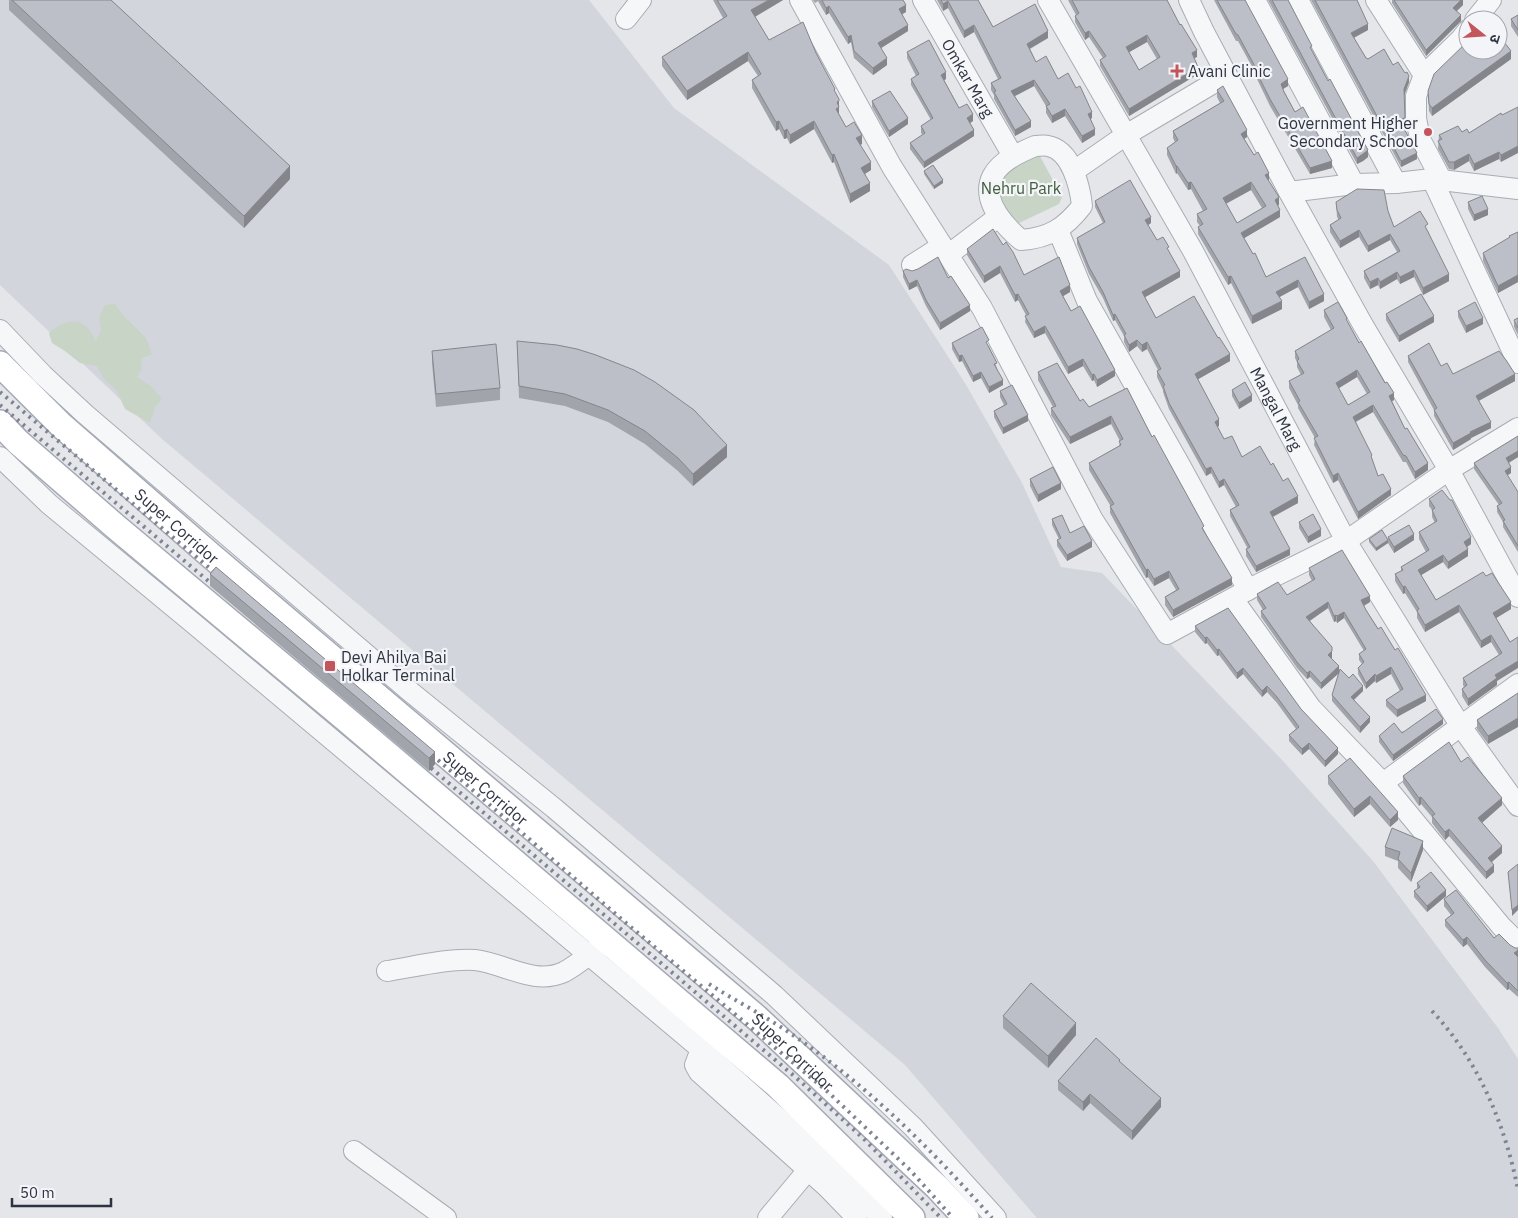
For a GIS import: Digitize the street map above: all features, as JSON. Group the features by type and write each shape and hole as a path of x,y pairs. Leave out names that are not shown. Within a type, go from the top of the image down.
{"main road":[{"name":"Super Corridor","path":"0,364 62,426 210,554 757,1018 937,1186 966,1218"},
{"path":"0,423 18,442 116,527 347,720 778,1086 912,1218"}],"street":[{"path":"626,19 641,0"},
{"path":"800,0 892,167 982,308 1093,520 1167,634 1240,594 1346,541 1449,470 1518,428"},
{"name":"Omkar Marg","path":"923,0 1013,156"},
{"name":"Mangal Marg","path":"1048,0 1193,251 1346,541 1460,725 1518,806"},
{"path":"1255,0 1354,184"},
{"path":"1298,0 1396,183"},
{"path":"1376,0 1424,74"},
{"path":"1193,1 1204,32 1289,192 1363,325 1449,470 1518,597"},
{"path":"1458,42 1424,74 1416,96 1416,118 1420,139 1436,179 1518,363"},
{"path":"1074,171 1126,136 1227,75"},
{"path":"1035,146 1048,146 1061,152 1074,171 1080,188 1082,206 1074,217 1058,230 1038,239 1021,240 998,218 990,196 990,181 997,169 1013,156 1035,146"},
{"path":"1289,192 1354,184 1396,183 1436,179 1518,189"},
{"path":"912,265 945,251 998,218"},
{"path":"1058,230 1087,301 1181,466 1240,594 1311,708 1383,783 1518,944"},
{"path":"0,330 43,376 84,414 407,689 554,808 774,995 912,1127 996,1218"},
{"path":"0,457 49,504 701,1049 792,1130 882,1218"},
{"path":"1383,783 1518,684"},
{"path":"388,971 458,960 474,960 542,977 564,972 608,942"},
{"path":"701,1049 695,1065 699,1072 808,1170 857,1218"},
{"path":"354,1151 446,1218"},
{"path":"768,1218 808,1170"}],"shaded area":[{"path":"0,0 589,0 674,108 889,265 965,383 1021,481 1061,567 1102,573 1282,760 1373,861 1498,1028 1518,1059 1518,1218 1037,1218 905,1065 162,439 0,285"}],"green space":[{"name":"Nehru Park","path":"1036,149 1062,197 1059,204 1015,225 984,176"},
{"path":"115,304 122,314 146,338 152,354 142,358 141,370 137,377 152,387 162,399 155,407 150,423 125,409 117,391 104,379 97,366 80,363 52,343 49,333 63,324 73,321 83,324 88,328 96,341 101,330 99,317 105,305"}],"building":[{"path":"12,0 111,0 290,166 244,216"},
{"path":"717,0 769,0 751,10 769,40 803,22 839,99 837,102 839,107 836,109 846,127 854,122 862,135 856,138 871,162 861,168 870,183 850,194 834,154 832,155 814,121 790,135 787,129 784,131 779,121 776,122 752,80 761,74 748,52 687,91 662,57 727,16"},
{"path":"822,0 903,0 906,5 899,9 908,25 878,43 887,58 873,68 854,51 851,35 848,37 829,6 826,8"},
{"path":"941,0 978,0 993,27 1035,4 1048,31 1027,44 1036,62 1046,56 1058,79 1068,73 1076,88 1080,86 1092,112 1088,114 1095,129 1082,136 1065,109 1052,116 1046,106 1050,104 1034,80 1011,91 1031,121 1015,130 991,83 1001,78 974,25 964,31 948,1 943,4"},
{"path":"1072,0 1167,0 1180,25 1197,50 1192,53 1198,67 1129,109 1100,60 1106,56 1089,31 1085,33 1075,16 1079,13","holes":["1147,35 1160,57 1139,70 1126,47"]},
{"path":"1217,0 1245,0 1288,79 1281,84 1284,92 1295,112 1303,107 1332,161 1310,168 1270,99 1257,70"},
{"path":"1272,0 1288,0 1328,81 1330,79 1368,150 1357,158"},
{"path":"1315,0 1357,0 1368,24 1351,33 1366,58 1368,59 1384,49 1393,65 1398,62 1405,73 1407,72 1409,76 1404,89 1405,118 1401,119 1403,122 1401,123 1417,153 1401,161"},
{"path":"1394,0 1461,0 1453,8 1458,12 1458,18 1426,50"},
{"path":"1518,15 1518,30 1511,19"},
{"path":"929,40 946,72 941,75 959,108 967,104 973,114 967,118 974,130 924,162 910,143 925,133 921,126 933,118 911,79 919,74 907,52"},
{"path":"1458,51 1458,60 1499,60 1432,108 1429,104 1428,91 1434,74"},
{"path":"1223,86 1247,130 1241,134 1254,155 1258,152 1269,173 1265,175 1279,197 1275,200 1280,210 1241,233 1253,254 1255,253 1266,277 1305,257 1324,294 1309,302 1298,280 1276,292 1282,301 1252,316 1231,276 1228,277 1198,227 1203,224 1197,214 1207,209 1191,182 1188,183 1176,166 1167,148 1178,140 1173,131 1224,101 1217,90","holes":["1251,182 1266,206 1237,223 1223,198"]},
{"path":"890,91 908,118 889,131 872,101"},
{"path":"1518,107 1518,146 1501,155 1499,152 1474,164 1469,154 1454,162 1449,162 1438,141 1442,139 1439,135 1458,126 1462,132 1467,129 1469,133 1501,113 1502,115"},
{"path":"933,165 943,180 934,186 924,171"},
{"path":"1130,180 1151,217 1145,220 1157,240 1163,237 1180,271 1142,292 1156,318 1194,296 1218,338 1230,354 1195,374 1219,419 1215,422 1224,439 1232,436 1242,457 1260,446 1271,465 1273,463 1283,481 1288,478 1298,496 1270,512 1290,549 1256,566 1246,549 1250,547 1230,510 1239,505 1224,479 1219,482 1211,467 1206,469 1169,403 1163,386 1165,385 1157,371 1161,369 1147,342 1142,345 1137,340 1129,345 1124,335 1126,334 1115,314 1113,315 1077,238 1105,222 1095,201"},
{"path":"1357,189 1384,190 1388,211 1394,227 1420,211 1428,224 1425,226 1449,274 1423,288 1414,270 1400,277 1397,272 1380,282 1378,278 1370,282 1364,271 1400,251 1390,234 1368,246 1359,230 1340,241 1330,225 1341,218 1336,202"},
{"path":"1482,196 1488,209 1474,215 1468,202"},
{"path":"993,229 1003,245 1006,242 1013,252 1024,275 1059,257 1070,285 1060,291 1071,311 1080,306 1115,370 1097,380 1083,359 1068,367 1045,326 1034,332 1025,316 1029,314 1018,294 1015,295 1000,266 984,276 967,249"},
{"path":"1518,232 1518,275 1498,286 1483,253"},
{"path":"938,257 948,278 951,276 970,305 940,323 917,280 909,284 903,271 906,269 912,271 918,269"},
{"path":"1421,294 1434,316 1399,336 1386,314"},
{"path":"1338,302 1359,343 1361,341 1385,383 1387,382 1394,393 1389,396 1405,429 1407,428 1428,463 1415,472 1373,405 1353,417 1372,455 1378,476 1383,474 1391,489 1358,512 1338,473 1333,476 1314,438 1318,436 1298,402 1300,401 1289,381 1304,373 1297,361 1299,359 1295,351 1334,328 1324,310","holes":["1357,370 1370,392 1348,405 1336,383"]},
{"path":"1475,302 1483,318 1466,326 1458,311"},
{"path":"1518,318 1518,328 1514,320"},
{"path":"982,327 989,340 986,342 997,363 994,364 1003,380 989,387 981,372 973,376 962,355 959,356 952,343"},
{"path":"517,341 577,349 634,370 655,382 694,410 727,445 693,474 678,458 645,431 608,410 565,394 519,386"},
{"path":"1429,343 1441,366 1447,363 1453,374 1499,351 1515,374 1476,396 1491,422 1453,443 1434,410 1437,408 1408,356"},
{"path":"496,344 500,388 436,394 432,351"},
{"path":"1057,363 1080,401 1083,399 1089,407 1127,388 1152,437 1154,435 1204,526 1202,528 1232,578 1173,610 1165,597 1179,589 1169,571 1154,579 1148,569 1146,570 1110,506 1114,504 1089,463 1121,445 1119,441 1123,439 1111,416 1070,437 1051,408 1056,406 1038,372"},
{"path":"1245,382 1252,395 1239,403 1232,390"},
{"path":"1012,385 1028,415 1003,428 994,411 1007,404 1000,391"},
{"path":"1518,436 1518,451 1506,458 1511,467 1505,471 1518,492 1518,546 1503,521 1505,520 1497,506 1502,503 1474,463"},
{"path":"1053,467 1061,483 1038,495 1030,479"},
{"path":"1442,490 1452,500 1471,537 1464,542 1468,549 1448,562 1443,555 1418,570 1436,600 1483,572 1486,576 1492,573 1511,602 1493,613 1510,642 1518,637 1518,661 1495,675 1497,678 1468,699 1462,689 1467,685 1463,678 1502,653 1491,635 1481,641 1459,605 1425,625 1417,611 1419,609 1395,574 1403,570 1401,567 1429,550 1419,532 1437,521 1432,510 1435,508 1429,499"},
{"path":"1313,514 1321,529 1308,537 1299,522"},
{"path":"1062,515 1070,533 1084,526 1092,541 1067,555 1057,540 1061,538 1052,519"},
{"path":"1409,525 1414,534 1394,547 1388,537"},
{"path":"1382,530 1388,540 1376,548 1369,539"},
{"path":"1342,550 1370,596 1361,600 1366,610 1378,629 1381,627 1395,650 1398,648 1426,695 1397,710 1386,700 1403,689 1391,667 1376,676 1375,674 1366,683 1358,668 1364,662 1359,654 1366,649 1344,612 1334,616 1328,602 1306,617 1332,647 1332,651 1328,655 1339,666 1321,683 1310,671 1307,673 1297,662 1261,611 1266,608 1257,594 1278,582 1287,595 1315,579 1309,568"},
{"path":"216,567 435,752 429,758 210,574"},
{"path":"1228,608 1301,709 1338,748 1325,761 1309,743 1302,749 1289,735 1299,727 1267,686 1262,691 1243,668 1237,673 1219,649 1217,650 1195,626"},
{"path":"1340,669 1349,678 1353,674 1363,686 1351,697 1370,717 1360,727 1332,695"},
{"path":"1518,693 1518,718 1488,736 1477,720"},
{"path":"1436,709 1443,719 1393,755 1379,736 1394,723 1402,733"},
{"path":"1449,742 1461,762 1468,757 1502,798 1478,818 1502,846 1488,858 1494,865 1486,872 1449,829 1445,832 1432,816 1435,814 1421,797 1419,798 1403,776"},
{"path":"1350,758 1398,812 1390,820 1370,796 1354,809 1328,776"},
{"path":"1392,828 1423,841 1411,873 1398,859 1400,852 1385,847"},
{"path":"1518,864 1518,905 1512,910 1508,872"},
{"path":"1431,872 1446,890 1427,906 1414,891 1420,887 1417,883"},
{"path":"1456,890 1494,938 1499,934 1510,945 1518,948 1514,953 1518,957 1518,991 1509,982 1507,983 1485,960 1467,937 1463,940 1445,920 1454,913 1444,899"},
{"path":"1031,983 1076,1023 1048,1056 1003,1016"},
{"path":"1096,1038 1161,1098 1132,1131 1090,1094 1083,1102 1058,1081"}],"railway":[{"path":"0,392 219,576"},
{"path":"0,405 213,585"},
{"path":"438,760 626,923 828,1092 910,1170 953,1218"},
{"path":"431,768 800,1081 863,1138 941,1218"},
{"path":"709,984 789,1032 827,1059 877,1101 925,1146 992,1218"},
{"path":"1432,1011 1463,1050 1487,1094 1506,1141 1518,1190"}],"place":[{"name":"Avani Clinic","path":"1177,71"},
{"name":"Government Higher Secondary School","path":"1428,132"},
{"name":"Devi Ahilya Bai Holkar Terminal","path":"330,666"}]}
